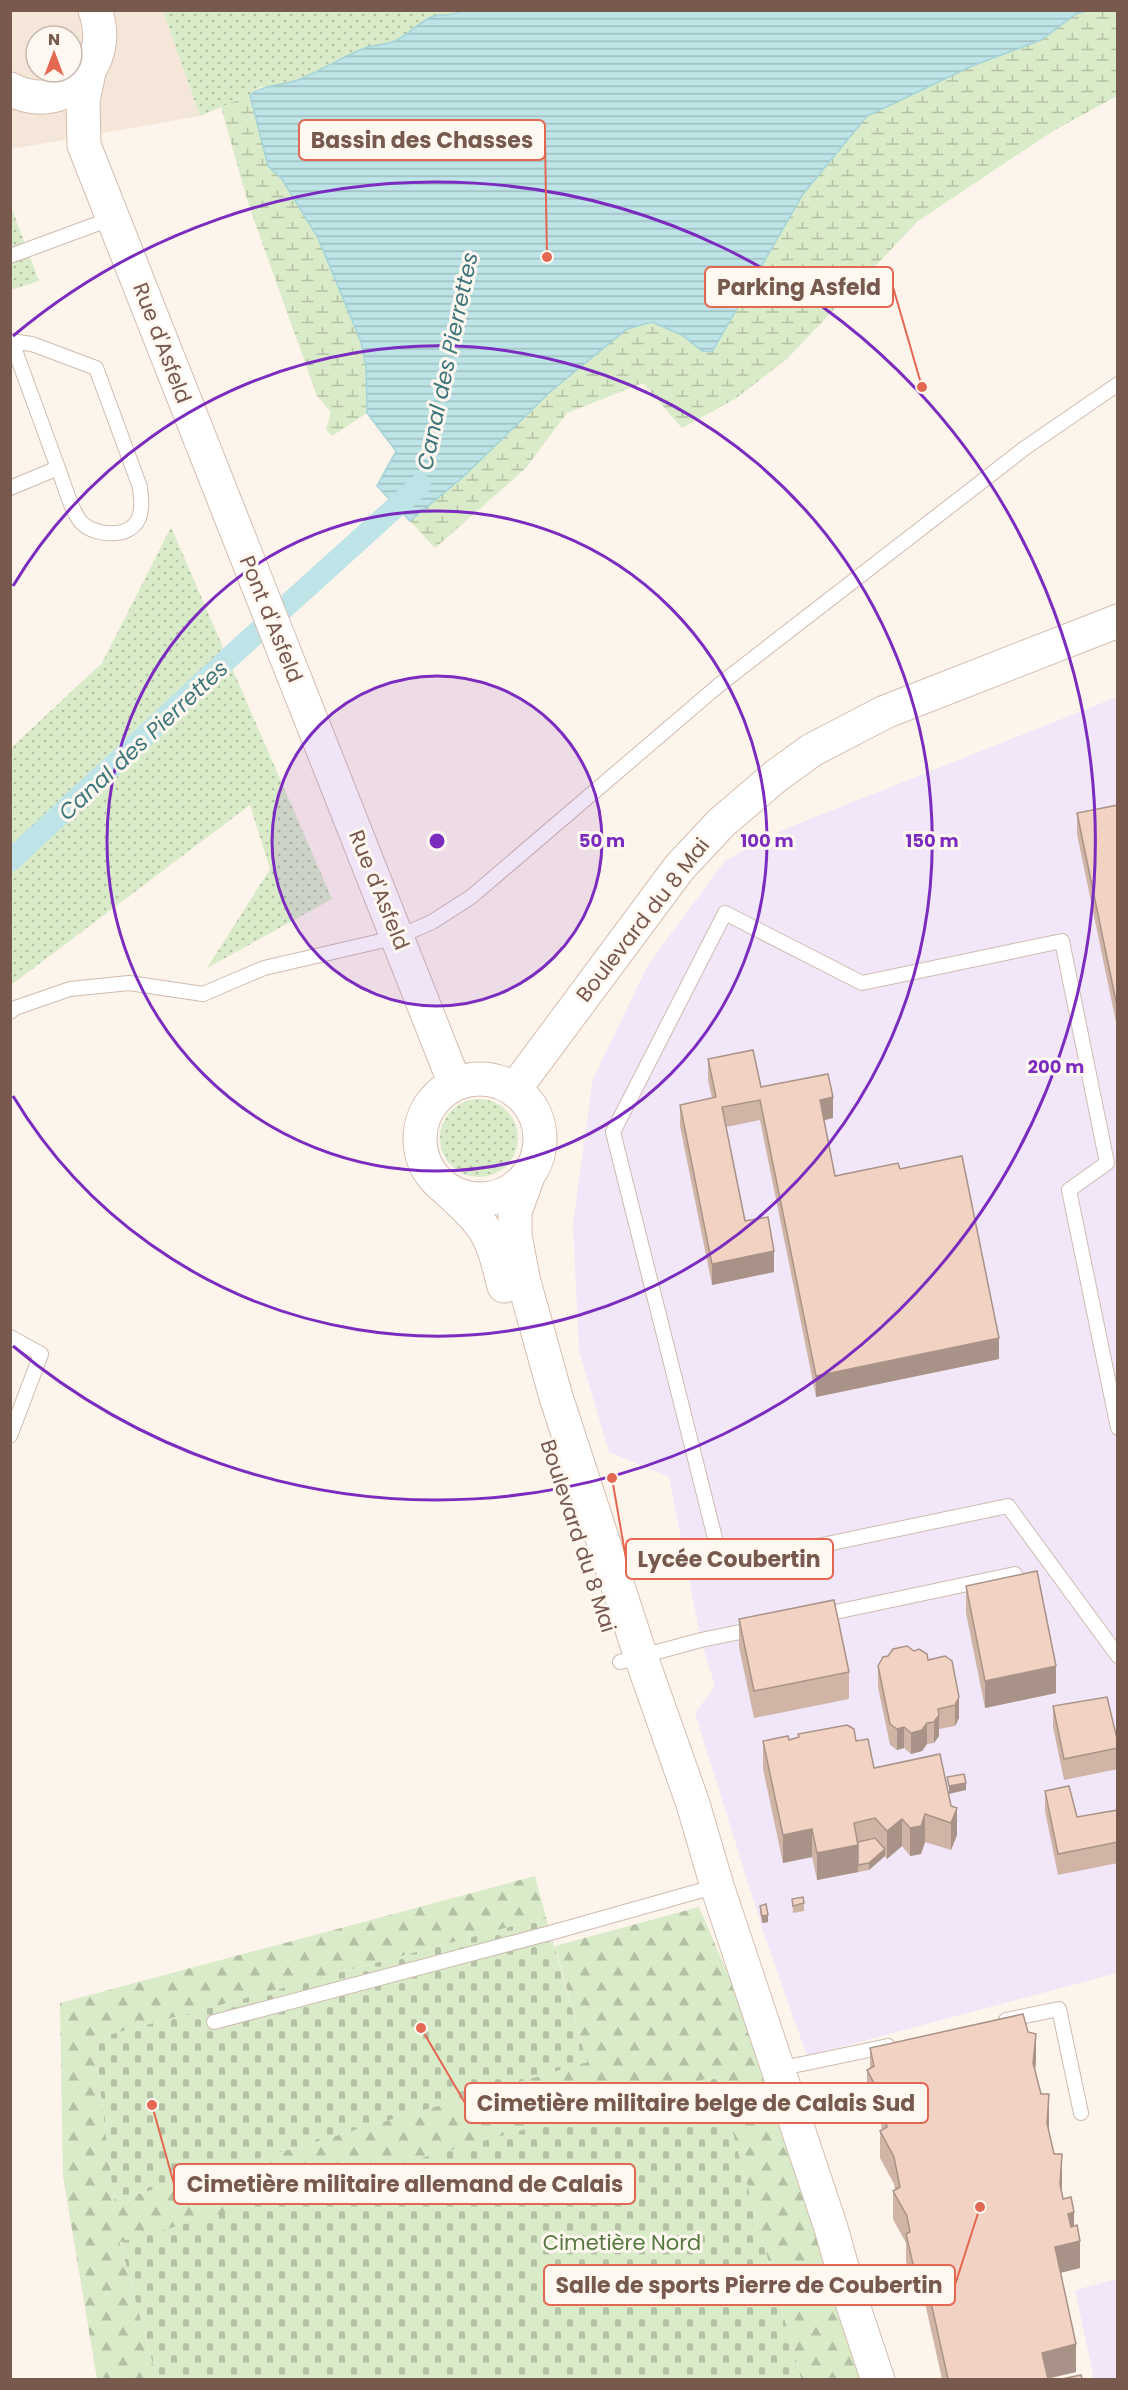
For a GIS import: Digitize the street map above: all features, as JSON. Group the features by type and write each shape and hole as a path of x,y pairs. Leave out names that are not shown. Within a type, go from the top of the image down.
{"street":[{"name":"Rue d'Asfeld","path":"84,145 82,100 89,72 100,47 102,17"},
{"path":"23,93 62,93 77,85 89,72"},
{"name":"Rue d'Asfeld","path":"23,93 63,119 84,145 241,541"},
{"name":"Pont d'Asfeld","path":"241,541 302,696"},
{"name":"Boulevard du 8 Mai","path":"514,1090 686,860 721,823 776,776 812,750 885,712 1118,621"},
{"name":"Rue d'Asfeld","path":"302,696 455,1084"},
{"path":"485,1079 514,1090 531,1107 539,1130 538,1154 528,1176 516,1187 494,1198 470,1199 447,1190 435,1180 420,1151 423,1119 430,1105 441,1093 455,1084 470,1080 485,1079"},
{"name":"Boulevard du 8 Mai","path":"528,1176 519,1196 514,1224 516,1248 631,1659 652,1756 690,1826 717,1886 831,2228 851,2299 878,2379"},
{"name":"Boulevard du 8 Mai","path":"447,1190 476,1217 490,1236 545,1438 631,1659"},
{"name":"Boulevard du 8 Mai","path":"831,2228 860,2283 894,2379"}],"lane":[{"path":"10,256 113,218"},
{"path":"10,343 32,344 96,368 140,487 141,505 138,520 134,526 120,532 102,532 86,527 77,516 16,353 10,343"},
{"path":"10,1012 15,1008 70,989 129,983 203,994 264,968 398,937 432,922 471,897 719,685 1030,444 1118,384"},
{"path":"10,488 58,468"},
{"path":"1118,1428 1069,1190 1107,1163 1062,941 862,983 725,913 613,1131 722,1566 1008,1506 1118,1656"},
{"path":"10,1337 41,1354 10,1436"},
{"path":"806,1618 1015,1574"},
{"path":"631,1659 701,1640 771,1625"},
{"path":"214,2022 717,1886"},
{"path":"989,2024 1059,2009 1081,2113"},
{"path":"778,2069 907,2041"}],"shaded area":[{"path":"11,11 163,11 200,116 11,149"},
{"path":"1117,697 1117,1973 807,2056 764,1934 695,1713 715,1686 701,1640 669,1477 609,1452 579,1351 573,1223 593,1079 648,965 725,861 785,829"},
{"path":"1117,2279 1117,2379 1094,2379 1075,2290"}],"green space":[{"path":"163,11 462,11 454,15 432,17 391,43 368,47 336,60 318,72 284,85 260,87 250,95 200,116"},
{"path":"1087,11 1117,11 1117,96 1053,131 918,221 787,359 735,399 682,428 643,383 567,413 525,469 435,548 410,521 463,477 550,392 627,329 652,322 682,335 702,351 712,352 803,194 867,116 972,66 1041,40 1076,14"},
{"path":"250,95 268,166 282,179 318,238 361,342 366,366 367,413 332,436 326,430 331,412 317,396 248,203 221,107"},
{"path":"10,204 39,281 11,290 10,290"},
{"path":"171,527 332,899 207,968 270,869 250,805 11,985 11,748 102,663"},
{"path":"479,1099 494,1102 507,1110 515,1123 518,1138 515,1153 507,1166 494,1174 479,1177 464,1174 451,1166 443,1153 440,1138 443,1123 451,1110 464,1102"},
{"path":"535,1876 546,1917 94,2039 114,2201 587,2062 555,1946 699,1907 749,2023 863,2379 801,2379 717,2076 120,2243 157,2379 97,2379 63,2176 60,2003"},
{"path":"546,1917 587,2062 114,2201 94,2039"},
{"name":"Cimetière Nord","path":"717,2076 801,2379 157,2379 120,2242"}],"water":[{"path":"462,10 1087,11 1076,14 1041,40 972,66 867,116 803,194 712,352 702,351 682,335 652,322 627,329 550,392 463,477 410,521 377,486 396,451 367,413 366,366 361,342 318,238 282,179 268,166 250,95 261,89 298,80 365,48 392,42 431,17 454,14"}],"building":[{"path":"1118,805 1118,1011 1077,813"},
{"path":"753,1050 761,1087 828,1074 833,1097 820,1100 835,1176 898,1163 900,1169 962,1156 999,1338 816,1376 760,1100 722,1107 745,1221 768,1217 774,1251 712,1264 680,1105 716,1097 708,1059"},
{"path":"1037,1571 1056,1666 985,1681 966,1586"},
{"path":"834,1600 849,1672 754,1691 739,1619"},
{"path":"907,1646 914,1651 919,1649 927,1654 928,1660 945,1656 952,1661 959,1697 955,1705 938,1709 939,1715 934,1722 927,1723 922,1730 911,1733 904,1727 897,1729 890,1724 878,1666 883,1657 888,1656 893,1649"},
{"path":"1107,1697 1118,1748 1064,1759 1053,1706"},
{"path":"847,1725 854,1729 856,1741 868,1739 874,1768 940,1754 951,1806 957,1808 951,1823 925,1814 921,1826 910,1828 902,1819 887,1831 875,1818 854,1823 858,1845 817,1853 812,1829 783,1835 763,1741 788,1736 789,1740 799,1737 798,1734"},
{"path":"964,1774 966,1783 949,1786 947,1777"},
{"path":"1069,1786 1077,1817 1118,1810 1118,1842 1058,1854 1045,1791"},
{"path":"875,1838 885,1849 869,1863 858,1865 858,1842"},
{"path":"803,1897 804,1903 793,1906 792,1899"},
{"path":"766,1904 768,1915 762,1916 760,1906"},
{"path":"1023,2014 1028,2032 1036,2034 1033,2063 1041,2094 1049,2094 1047,2123 1054,2154 1062,2154 1060,2184 1063,2199 1071,2197 1074,2212 1068,2214 1071,2227 1077,2225 1080,2241 1055,2247 1076,2344 1042,2353 1048,2379 948,2379 925,2275 916,2277 906,2234 910,2232 907,2216 893,2191 900,2187 894,2157 880,2131 887,2127 881,2096 867,2070 874,2066 870,2048"},
{"path":"1081,2375 1082,2379 1062,2379"}],"waterway":[{"name":"Canal des Pierrettes","path":"10,861 420,485"}],"place":[{"name":"Bassin des Chasses","path":"547,257"},
{"name":"Parking Asfeld","path":"922,387"},
{"name":"Lycée Coubertin","path":"612,1478"},
{"name":"Cimetière militaire belge de Calais Sud","path":"421,2028"},
{"name":"Cimetière militaire allemand de Calais","path":"152,2105"},
{"name":"Salle de sports Pierre de Coubertin","path":"980,2207"}]}
